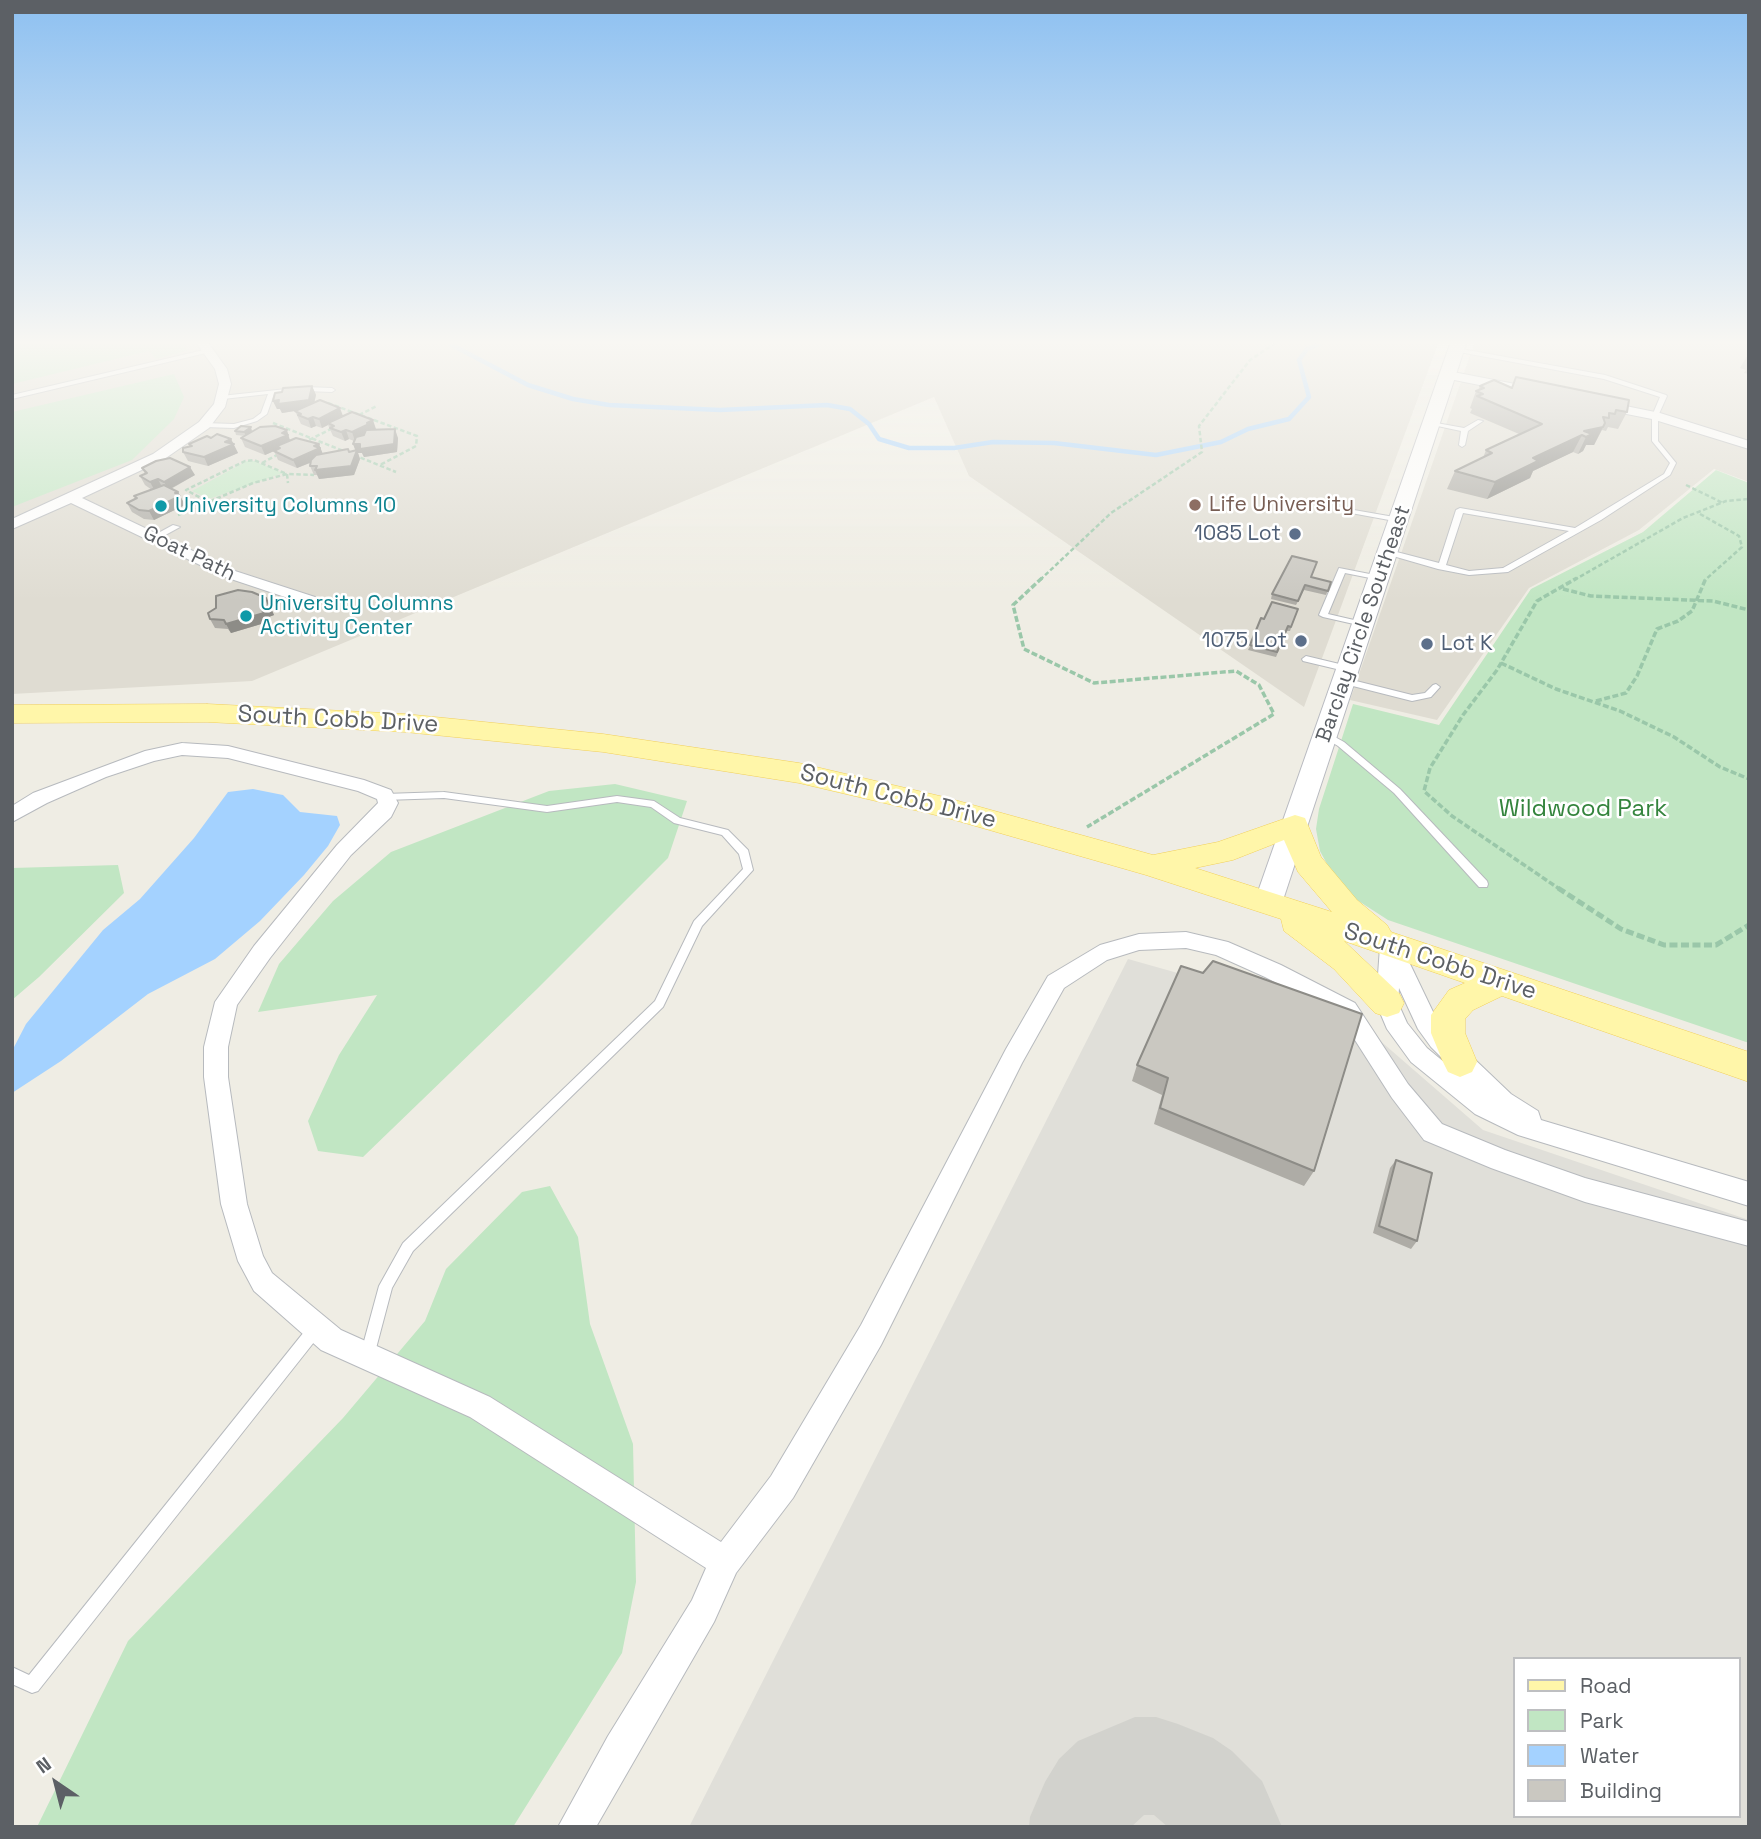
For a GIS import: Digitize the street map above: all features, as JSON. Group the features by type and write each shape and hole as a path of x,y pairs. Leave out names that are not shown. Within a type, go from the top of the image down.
{"main road":[{"name":"South Cobb Drive","path":"12,714 274,715 550,736 671,751 799,773 944,807 1152,866 1749,1067"},
{"path":"1152,866 1222,852 1295,825 1300,846 1325,884 1346,908 1391,947"},
{"path":"1268,903 1345,960 1387,1003"},
{"path":"1460,1062 1448,1032 1448,1015 1461,1000 1500,982"}],"street":[{"path":"12,525 158,457 197,430"},
{"name":"Barclay Circle Southeast","path":"1268,903 1429,430"},
{"path":"1700,430 1749,445"},
{"name":"Goat Path","path":"72,498 241,579 309,600"},
{"path":"12,815 40,798 99,773 151,755 182,749 228,752 364,786 385,797 388,803 384,812 344,850 262,952 226,1002 216,1047 215,1077 234,1204 251,1261 263,1282 331,1340 481,1406 725,1562"},
{"path":"576,1827 702,1611 725,1562 782,1487 871,1335 1014,1056 1056,982 1100,953 1139,942 1186,940 1220,948 1273,971 1347,1009 1400,1091 1433,1132 1500,1160 1585,1190 1749,1234"},
{"path":"1391,947 1387,1003 1398,1028 1408,1042 1442,1076 1500,1116 1518,1124 1749,1194"},
{"path":"1391,947 1426,1022 1460,1062 1503,1101 1547,1131"}],"lane":[{"path":"1462,445 1465,430"},
{"path":"1389,552 1469,573 1505,570 1667,475 1672,463 1655,441 1655,430"},
{"path":"1441,567 1460,510 1576,530"},
{"path":"1351,511 1400,520"},
{"path":"149,534 176,527"},
{"path":"1428,575 1431,565"},
{"path":"1364,625 1323,615 1342,570 1380,578"},
{"path":"1306,659 1412,698 1428,695 1436,687"},
{"path":"1326,736 1341,744 1397,791 1483,884"},
{"path":"367,1356 386,1286 408,1247 659,1004 698,924 748,870 744,853 725,832 677,821 654,804 617,799 547,809 444,795 385,797"},
{"path":"12,1675 32,1685 317,1327"}],"path":[{"path":"292,430 396,472"},
{"path":"300,444 328,430"},
{"path":"380,466 416,446 416,436 401,430"},
{"path":"1065,840 1274,714 1259,685 1236,671 1094,683 1024,649 1013,605 1111,513 1202,452 1199,430"},
{"path":"262,463 287,450"},
{"path":"174,492 187,490 245,461 262,463 288,474"},
{"path":"288,474 288,484"},
{"path":"149,534 208,501 253,482 288,474 314,475"},
{"path":"1686,485 1723,503"},
{"path":"187,490 218,507"},
{"path":"1749,499 1723,503 1683,517 1537,601 1501,663 1463,715 1430,768 1424,791 1452,816 1621,929 1649,940 1682,947 1716,945 1749,925"},
{"path":"1597,701 1626,693 1637,676 1657,629 1678,621 1692,611 1706,578 1742,547 1743,541 1739,536 1699,513"},
{"path":"1561,589 1591,596 1713,601 1749,610"},
{"path":"1501,663 1556,689 1597,701 1674,737 1720,767 1749,779"}],"shaded area":[{"path":"12,430 855,430 252,681 12,694"},
{"path":"949,430 1406,430 1304,707 969,476"},
{"name":"Life University","path":"1444,430 1749,430 1749,482 1714,469 1639,530 1529,588 1437,720 1350,700"},
{"path":"1128,959 1362,1025 1483,1130 1749,1220 1749,1827 689,1827"}],"green space":[{"path":"12,430 163,430 132,460 12,507"},
{"path":"247,461 254,461 283,473 209,499 192,491"},
{"name":"Wildwood Park","path":"1716,470 1749,483 1749,1043 1388,920 1357,900 1334,877 1320,851 1316,829 1319,809 1353,704 1439,725 1531,589 1643,532"},
{"path":"615,784 687,801 668,858 363,1157 318,1151 308,1121 339,1055 377,995 258,1012 279,964 333,901 391,852 549,791"},
{"path":"118,865 124,893 12,1000 12,868"},
{"path":"550,1186 578,1237 590,1324 633,1444 636,1582 622,1653 513,1827 37,1827 128,1641 343,1418 425,1321 446,1269 522,1192"}],"water":[{"path":"253,789 283,795 300,812 337,816 340,825 328,846 260,921 215,959 148,994 61,1061 12,1093 12,1051 26,1024 103,930 140,899 194,838 228,792"}],"building":[{"path":"255,430 286,430 282,433 288,435 261,446 241,438"},
{"path":"366,430 395,430 394,444 360,449 360,444 353,444 356,437 364,435"},
{"path":"1529,430 1590,430 1584,431 1592,434 1586,437 1582,435 1533,458 1538,461 1495,482 1455,471 1492,453 1486,450"},
{"path":"217,434 231,439 225,442 234,444 204,457 183,452 183,448 192,446 189,444"},
{"path":"296,438 319,444 314,446 320,448 293,460 274,451 280,448 277,446"},
{"path":"348,449 349,452 357,450 351,466 315,470 317,466 310,466 316,455"},
{"path":"170,458 190,467 164,482 158,479 150,482 140,476 147,473 142,468"},
{"path":"164,485 178,492 175,493 180,496 149,511 139,510 127,503 137,498 134,496"},
{"path":"1292,556 1317,562 1311,577 1331,582 1328,591 1305,585 1298,601 1272,594"},
{"path":"238,590 266,598 269,606 261,609 264,613 226,624 224,620 210,619 208,613 216,608 216,596"},
{"path":"1272,602 1298,609 1277,652 1250,645 1261,618 1264,619"},
{"path":"1213,961 1362,1014 1314,1171 1160,1108 1168,1078 1137,1065 1181,966 1203,973"},
{"path":"1396,1160 1432,1173 1417,1241 1379,1226"}],"waterway":[{"path":"873,430 879,439 909,448 954,448 993,442 1054,443 1156,455 1221,442 1246,430"}],"taxiway":[{"path":"1079,1827 1080,1817 1094,1794 1113,1776 1135,1766 1156,1766 1178,1773 1197,1786 1227,1816 1232,1827"}],"place":[{"name":"Life University","path":"1195,505"},
{"name":"University Columns 10","path":"161,506"},
{"name":"1085 Lot","path":"1295,534"},
{"name":"University Columns Activity Center","path":"246,616"},
{"name":"1075 Lot","path":"1301,641"},
{"name":"Lot K","path":"1427,644"}]}
